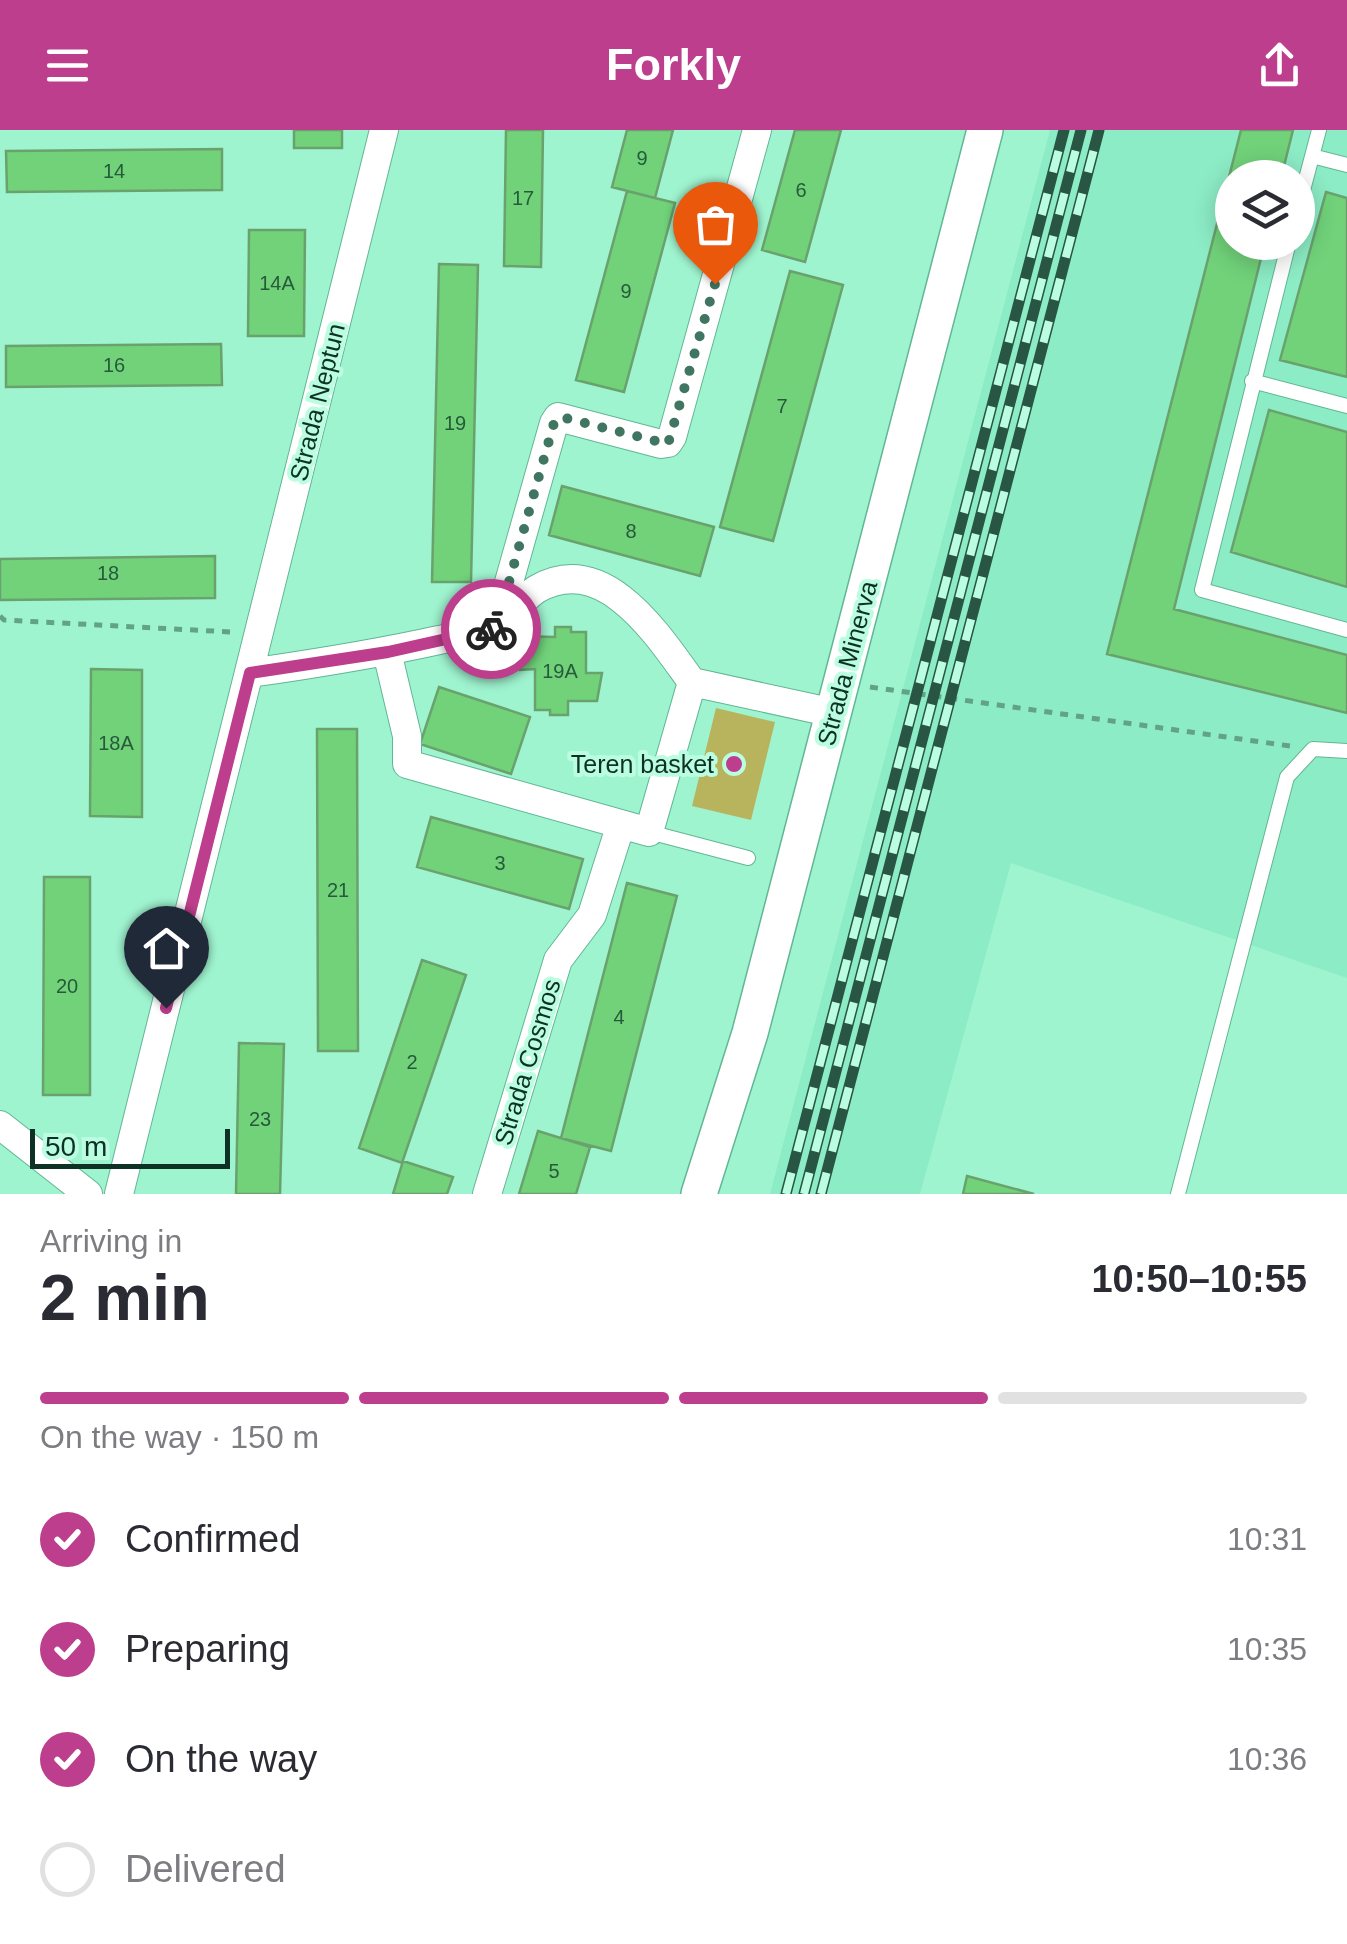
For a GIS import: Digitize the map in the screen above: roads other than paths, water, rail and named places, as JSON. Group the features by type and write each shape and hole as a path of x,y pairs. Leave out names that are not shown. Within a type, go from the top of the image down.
{"street":[{"name":"Strada Neptun","path":"119,1194 384,130"},
{"path":"496,628 558,418 661,444 668,444 672,437 758,130"},
{"name":"Strada Minerva","path":"700,1194 750,1033 985,130"},
{"path":"250,673 388,652 496,628 538,588 566,580 590,583 618,596 642,616 692,682 834,713"},
{"path":"388,652 407,736 407,764 649,832 692,682"},
{"name":"Strada Cosmos","path":"488,1194 558,960 592,915 621,824"},
{"path":"0,1125 88,1194"}],"lane":[{"path":"1311,160 1319,130"},
{"path":"1312,156 1347,165"},
{"path":"1284,260 1202,590 1347,630"},
{"path":"1252,381 1347,406"},
{"path":"1178,1194 1287,777 1313,749 1347,751"},
{"path":"649,832 748,858"}],"railway":[{"path":"786,1194 1064,130"},
{"path":"804,1194 1081,130"},
{"path":"821,1194 1099,130"}],"place":[{"name":"Teren basket","path":"734,764"}]}
